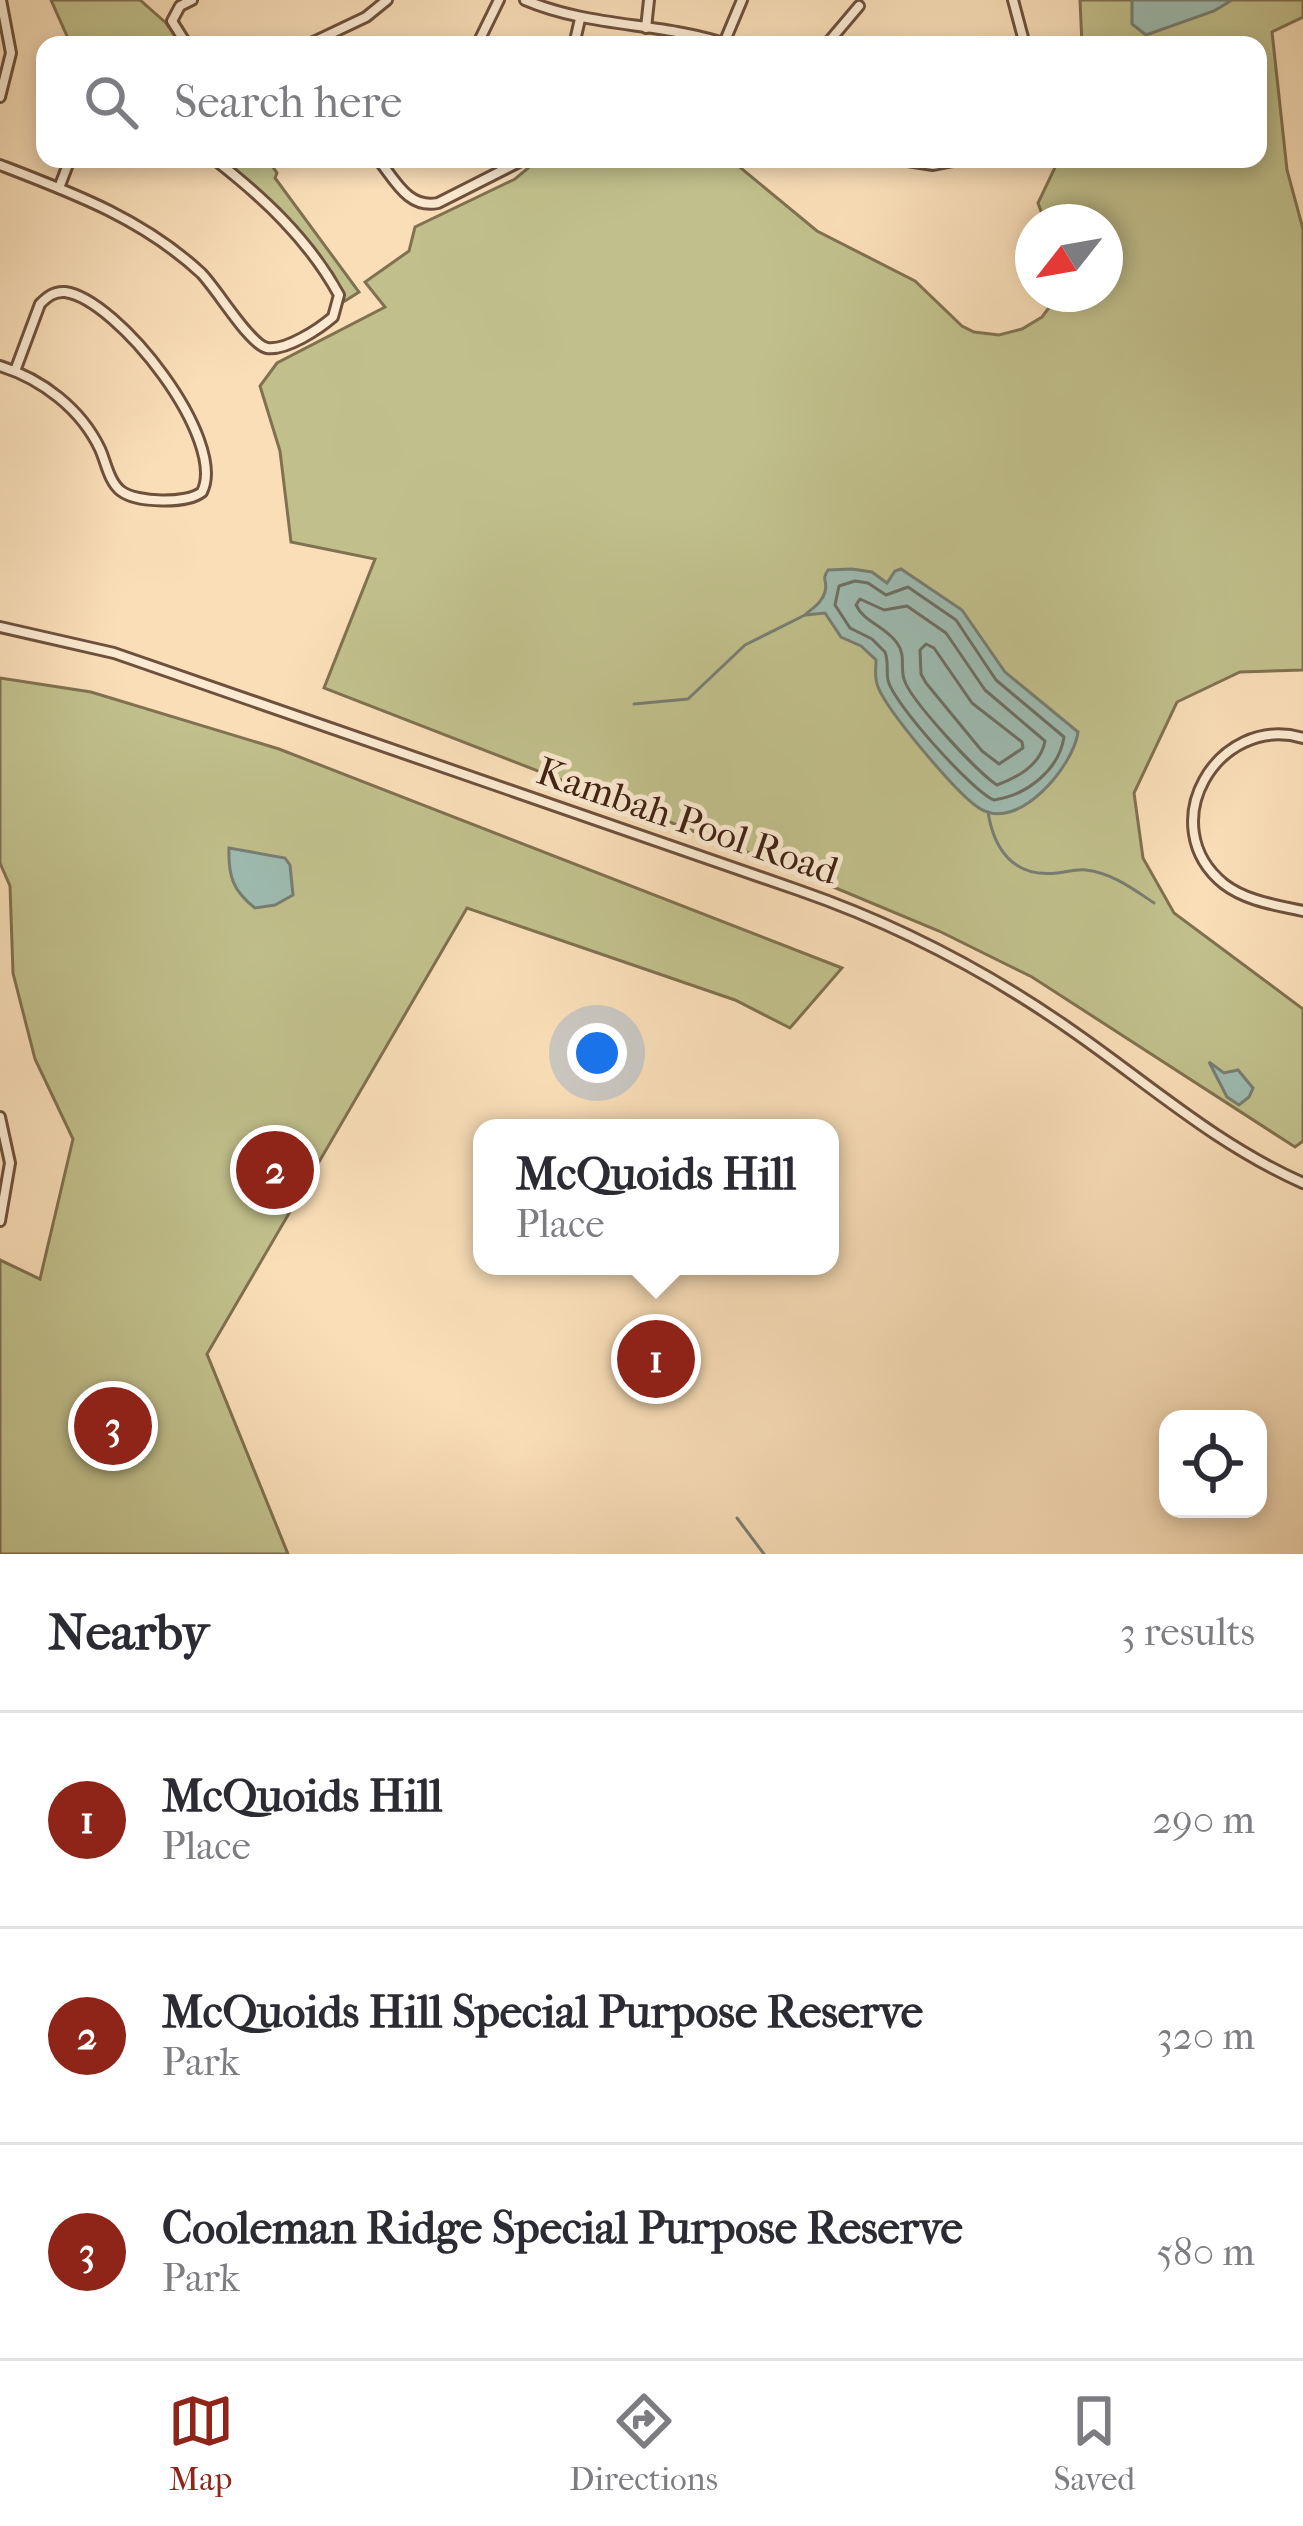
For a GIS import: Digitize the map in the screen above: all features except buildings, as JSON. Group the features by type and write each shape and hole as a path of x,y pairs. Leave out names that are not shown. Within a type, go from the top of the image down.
{"street":[{"path":"0,97 11,53 2,0"},
{"path":"181,36 172,21 180,6 192,0"},
{"path":"325,36 387,0"},
{"path":"481,36 499,0"},
{"path":"525,0 580,19 686,36"},
{"path":"646,28 649,0"},
{"path":"729,36 742,0"},
{"path":"1013,0 1022,36"},
{"path":"834,36 859,6"},
{"path":"576,36 580,19"},
{"path":"0,165 112,210 154,235 214,287 256,343 284,346 333,317 338,292 294,231 225,168"},
{"path":"59,188 67,168"},
{"path":"385,168 411,200 425,206 507,168"},
{"path":"0,366 56,394 80,418 124,494 180,502 202,492 207,476 199,445 176,393 142,347 98,310 70,293 47,297 14,371"},
{"name":"Kambah Pool Road","path":"0,627 67,640 136,661 870,917 1013,991 1080,1035 1205,1130 1303,1184"},
{"path":"1303,738 1256,736 1226,752 1199,787 1193,819 1201,854 1221,881 1244,896 1303,911"},
{"path":"0,1117 10,1163 1,1217"}],"shaded area":[{"path":"51,0 140,0 175,36 67,36"},
{"path":"1080,0 1303,0 1303,17 1272,32 1287,170 1303,229 1303,670 1240,672 1177,702 1134,793 1143,858 1174,913 1303,1009 1303,1141 1295,1147 1032,977 939,931 324,688 375,559 291,542 280,451 260,386 277,363 385,307 365,282 409,251 415,227 515,179 528,168 741,168 817,231 915,281 974,332 999,335 1022,329 1046,312 1123,312 1123,204 1038,204 1055,168 1267,168 1267,36 1082,36"},
{"path":"230,168 273,168 275,178 359,292 345,301 318,260 257,190"},
{"path":"0,678 91,692 279,749 842,968 790,1028 735,1000 467,908 207,1354 288,1554 0,1554 0,1260 40,1279 73,1139 35,1059 13,973 10,886 0,863"}],"water":[{"path":"1132,0 1232,0 1146,35 1132,24"},
{"path":"901,569 962,610 1005,672 1078,732 1066,761 1042,792 1010,812 994,814 979,808 940,770 895,714 878,687 876,660 841,637 825,613 805,615 824,596 828,570 872,572 887,583"},
{"path":"229,848 285,858 293,895 275,905 255,908 233,882"},
{"path":"1209,1062 1224,1073 1238,1070 1253,1088 1249,1097 1239,1105 1227,1097"}],"waterway":[{"path":"634,704 688,699 745,645 805,615"},
{"path":"988,812 1001,849 1018,866 1042,873 1096,872 1154,903"},
{"path":"737,1518 764,1554"}],"place":[{"name":"McQuoids Hill Special Purpose Reserve","path":"275,1170"},
{"name":"McQuoids Hill","path":"656,1359"},
{"name":"Cooleman Ridge Special Purpose Reserve","path":"113,1426"}]}
